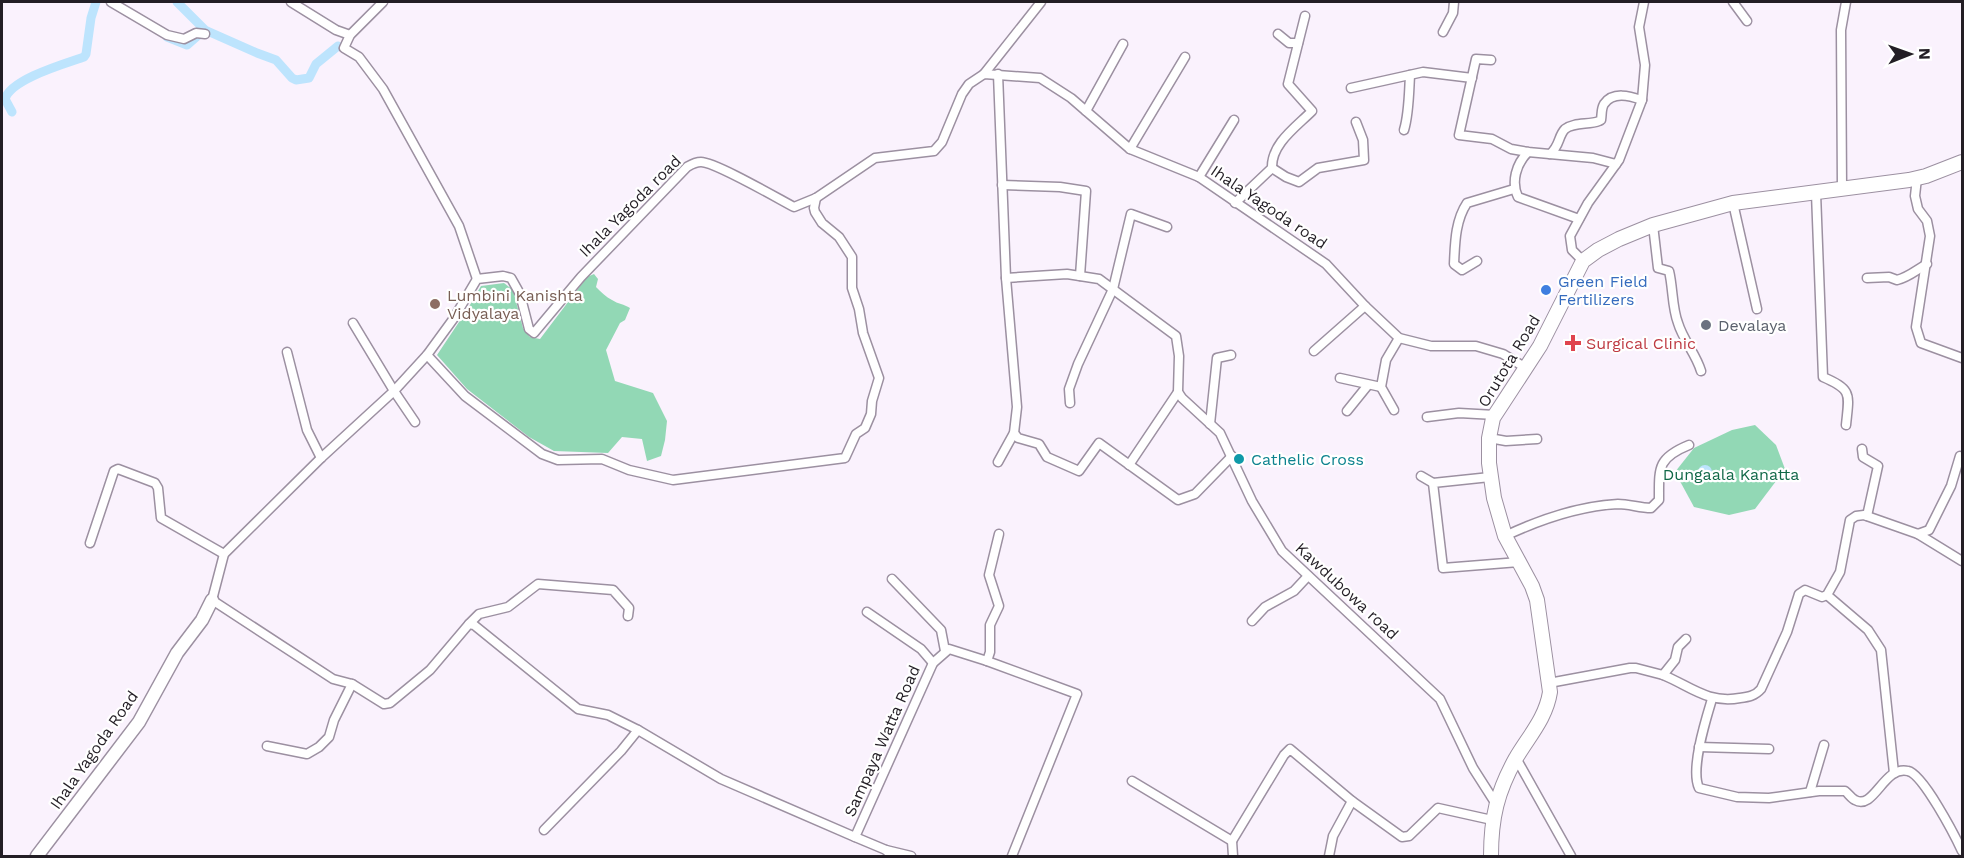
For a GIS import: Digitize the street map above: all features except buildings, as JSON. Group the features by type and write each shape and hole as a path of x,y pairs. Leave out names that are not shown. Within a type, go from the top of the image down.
{"main road":[{"path":"1583,261 1619,239 1653,225 1733,203 1872,186 1917,178 1962,162"},
{"name":"Orutota Road","path":"1491,856 1492,820 1496,804 1516,758 1548,706 1549,684 1537,600 1505,536 1494,498 1490,477 1489,438 1495,415 1540,346 1583,261"}],"street":[{"path":"111,2 167,34 184,39 200,33"},
{"path":"291,2 336,30 350,35"},
{"path":"384,2 350,35 344,48 359,57 383,89 459,226 477,279 454,318 427,355 394,391 321,458 224,554 212,600 333,679 352,684 384,704 390,703 430,670 479,614 508,607 538,584 613,591 629,608 628,616"},
{"path":"984,74 1041,2"},
{"path":"1443,32 1453,13 1454,2"},
{"path":"1583,261 1572,250 1570,241 1572,232 1588,203 1616,164 1642,100 1646,65 1639,27 1644,2"},
{"path":"1732,2 1747,21"},
{"path":"1842,189 1841,30 1846,2"},
{"path":"1235,202 1272,168 1276,147 1312,111 1288,84 1305,16"},
{"path":"1278,34 1289,43 1298,44"},
{"path":"1086,111 1123,44"},
{"path":"1130,149 1185,57"},
{"path":"1491,60 1476,59 1459,135 1492,139 1511,149 1593,158 1616,164"},
{"path":"1351,88 1423,72 1472,78"},
{"name":"Ihala Yagoda road","path":"477,279 503,276 511,278 520,294 529,329 534,333 581,277 694,162 703,162 723,170 794,207 816,198 875,158 934,151 942,142 962,94 969,84 984,74 998,74 1040,78 1071,98 1130,149 1199,177 1326,264 1399,338 1431,346 1476,346 1503,354 1526,368"},
{"path":"998,74 1006,278 1017,407 1014,433 998,462"},
{"path":"1404,130 1407,120 1410,75"},
{"path":"1550,153 1555,149 1563,131 1568,127 1599,121 1606,101 1625,95 1642,100"},
{"path":"1199,177 1234,120"},
{"path":"1272,168 1299,182 1318,168 1364,160 1363,140 1356,122"},
{"path":"1528,152 1522,158 1515,175 1514,189 1518,197 1580,219"},
{"path":"1917,178 1915,196 1918,209 1927,221 1930,236 1917,327 1921,342 1962,358"},
{"path":"1002,185 1060,186 1086,191 1080,276"},
{"path":"1477,261 1462,270 1454,264 1455,237 1462,210 1467,203 1514,189"},
{"path":"1816,193 1823,377 1842,386 1849,399 1846,424"},
{"path":"427,355 465,396 542,454 558,460 602,459 629,470 673,480 845,458 856,434 865,428 868,421 879,378 863,333 859,309 852,288 852,257 840,237 822,223 815,212 816,198"},
{"path":"1733,203 1757,309"},
{"path":"1070,403 1069,389 1078,364 1113,289 1131,214 1167,227"},
{"path":"1653,225 1658,268 1669,271 1676,320 1698,360 1701,371"},
{"path":"1867,278 1889,277 1897,280 1927,264"},
{"path":"1006,278 1067,274 1099,279 1176,336 1179,356 1178,392 1129,465"},
{"path":"1314,351 1365,306"},
{"path":"353,323 415,422"},
{"path":"1394,410 1381,387 1386,360 1399,338"},
{"path":"287,352 307,430 321,458"},
{"path":"1210,424 1218,358 1231,355"},
{"path":"1340,378 1381,387"},
{"path":"1347,411 1368,385"},
{"name":"Kawdubowa road","path":"1178,392 1220,432 1252,501 1282,550 1440,699 1473,768 1496,804"},
{"path":"1427,417 1459,414 1495,415"},
{"path":"1014,433 1018,438 1039,444 1047,457 1079,471 1099,443 1178,500 1195,495 1232,456"},
{"path":"1489,438 1506,441 1538,439"},
{"path":"1505,536 1546,520 1600,505 1620,504 1651,508 1659,500 1660,470 1664,459 1689,445"},
{"path":"1862,449 1863,457 1878,466 1867,516"},
{"path":"1918,534 1929,530 1951,486 1962,455"},
{"path":"90,543 114,471 118,469 155,483 158,488 161,518 224,554"},
{"path":"1421,476 1433,483 1490,477"},
{"path":"1433,483 1443,567 1519,562"},
{"path":"1827,596 1840,572 1850,520 1856,516 1867,516 1918,534 1962,561"},
{"path":"987,661 990,652 990,626 999,606 989,575 999,534"},
{"path":"1252,621 1265,607 1294,591 1308,576"},
{"path":"892,579 941,630 945,651 949,649 987,661 1077,694 1012,856"},
{"path":"1549,684 1636,668 1663,675 1712,699 1735,699 1756,694 1761,689 1787,632 1799,594 1804,590 1822,597 1827,596 1868,630 1881,650 1894,773"},
{"name":"Ihala Yagoda Road","path":"37,856 138,722 177,653 202,620 212,600"},
{"path":"867,612 921,649 933,663"},
{"path":"469,624 474,625 578,710 608,715 721,779 855,837"},
{"path":"1663,675 1674,660 1678,647 1686,639"},
{"name":"Sampaya Watta Road","path":"911,856 889,853 855,837 933,663 945,651"},
{"path":"267,746 307,754 320,747 329,737 334,720 352,684"},
{"path":"1712,699 1699,747 1696,781 1699,788 1737,797 1769,798 1810,792 1845,791 1854,800 1862,802 1867,801 1894,773 1910,771 1919,778 1962,851"},
{"path":"544,830 621,751 638,730"},
{"path":"1810,792 1824,745"},
{"path":"1699,747 1768,749"},
{"path":"1233,856 1232,841 1284,755 1290,749 1352,801 1402,837 1409,836 1438,808 1492,820"},
{"path":"1516,758 1571,856"},
{"path":"1132,781 1232,841"},
{"path":"1329,856 1333,836 1352,801"}],"green space":[{"path":"594,274 598,279 596,287 600,291 610,299 630,308 606,350 615,381 653,393 667,421 661,456 647,461 642,439 622,437 608,453 554,451 529,437 467,389 437,355 481,286 504,283 513,290 523,328 530,337 540,339 587,277"},
{"name":"Dungaala Kanatta","path":"1755,425 1776,445 1785,469 1755,509 1729,515 1694,507 1675,472 1694,448 1732,430"}],"water":[{"path":"1702,465 1708,465 1712,472 1708,479 1702,479 1698,475 1698,469"}],"waterway":[{"path":"12,112 5,99 17,85 39,73 84,57 96,2"},
{"path":"177,2 205,30 276,60 296,80 309,78 316,64 338,46"},
{"path":"167,37 187,45 203,31"}],"place":[{"name":"Green Field Fertilizers","path":"1546,290"},
{"name":"Lumbini Kanishta Vidyalaya","path":"435,304"},
{"name":"Devalaya","path":"1706,325"},
{"name":"Surgical Clinic","path":"1573,343"},
{"name":"Cathelic Cross","path":"1239,459"}]}
